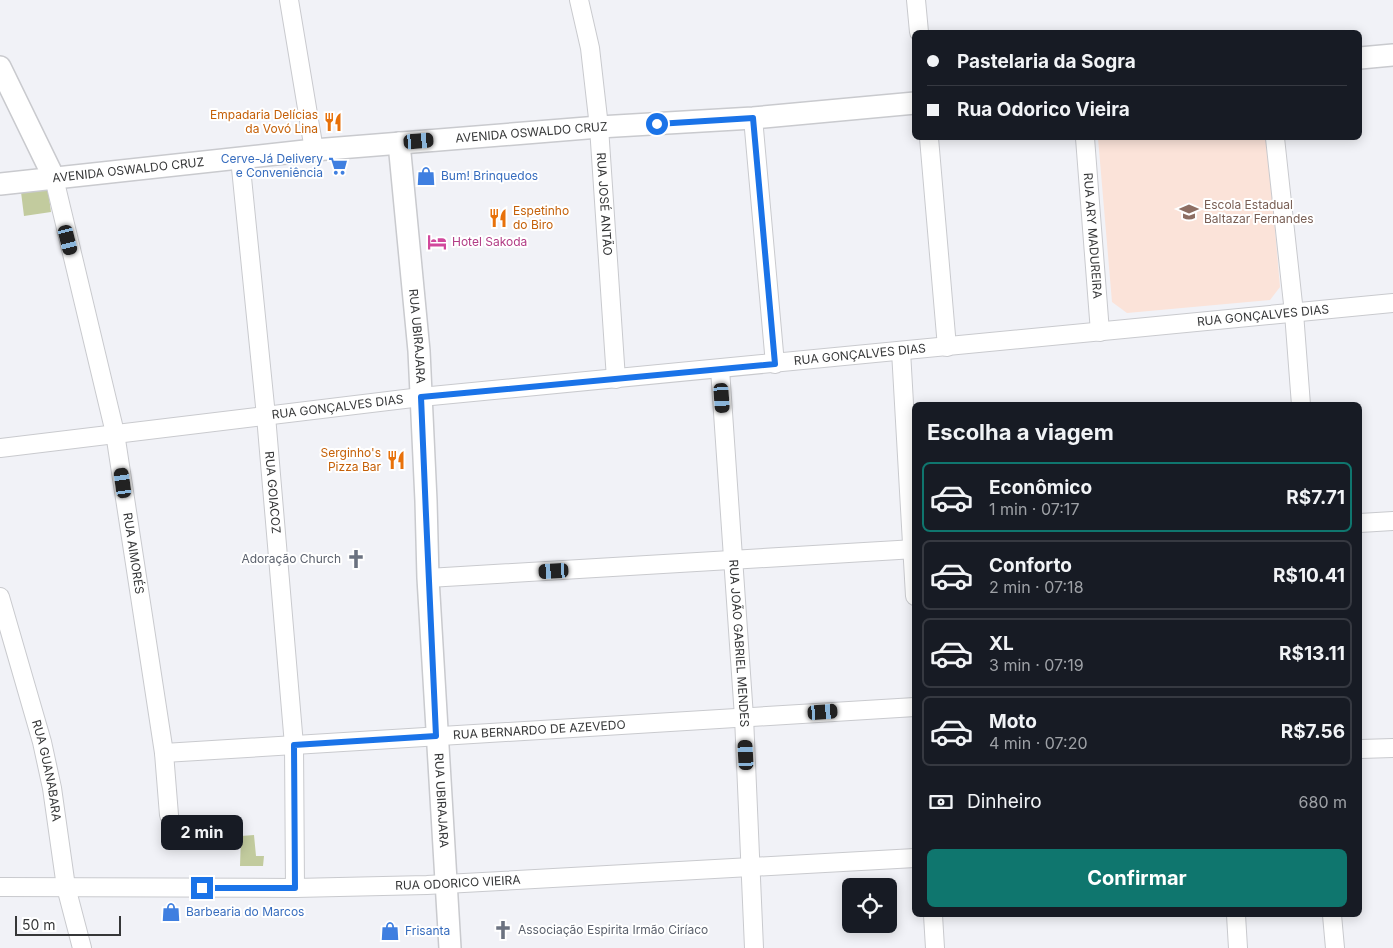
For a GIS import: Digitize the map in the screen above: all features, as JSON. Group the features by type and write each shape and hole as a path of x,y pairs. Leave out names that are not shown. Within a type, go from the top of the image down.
{"main road":[{"path":"1362,58 1393,55"},
{"path":"0,67 54,178"},
{"name":"AVENIDA OSWALDO CRUZ","path":"0,184 314,150 599,127 753,118 912,103"},
{"name":"RUA UBIRAJARA","path":"399,143 419,350 436,736 450,948"},
{"path":"446,885 459,948"}],"street":[{"path":"289,0 314,150"},
{"name":"RUA JOSÉ ANTÃO","path":"579,0 590,48 599,127 616,379"},
{"path":"916,0 919,30"},
{"path":"753,118 775,364"},
{"path":"929,140 947,347"},
{"name":"RUA ARY MADUREIRA","path":"1085,140 1100,332"},
{"path":"1275,140 1294,313 1301,402"},
{"name":"RUA GOIACOZ","path":"240,158 266,416 294,745 295,888"},
{"name":"RUA AIMORÉS","path":"54,178 115,433 164,753 169,815"},
{"name":"RUA GONÇALVES DIAS","path":"0,448 421,397 1393,303"},
{"path":"901,351 912,519"},
{"name":"RUA JOÃO GABRIEL MENDES","path":"720,369 744,717 754,948"},
{"path":"1362,523 1393,521"},
{"path":"428,578 912,549"},
{"name":"RUA GUANABARA","path":"0,597 42,742 52,788 66,887 82,948"},
{"name":"RUA BERNARDO DE AZEVEDO","path":"164,753 912,707"},
{"path":"1362,749 1393,748"},
{"name":"RUA ODORICO VIEIRA","path":"0,887 295,888 446,885 912,858"},
{"path":"933,917 935,948"},
{"path":"1236,917 1238,948"},
{"path":"1332,917 1335,946"}],"shaded area":[{"name":"Escola Estadual Baltazar Fernandes","path":"1098,140 1267,140 1280,287 1270,300 1127,313 1112,302"}],"green space":[{"path":"48,189 51,212 24,216 21,192"},
{"path":"254,835 256,856 264,856 263,866 240,866 241,836"}],"place":[{"name":"Empadaria Delícias da Vovó Lina","path":"333,122"},
{"name":"Cerve-Já Delivery e Conveniência","path":"338,166"},
{"name":"Bum! Brinquedos","path":"426,176"},
{"name":"Escola Estadual Baltazar Fernandes","path":"1189,212"},
{"name":"Espetinho do Biro","path":"498,218"},
{"name":"Hotel Sakoda","path":"437,242"},
{"name":"Serginho's Pizza Bar","path":"396,460"},
{"name":"Adoração Church","path":"356,559"},
{"name":"Barbearia do Marcos","path":"171,912"},
{"name":"Associação Espirita Irmão Ciríaco","path":"503,930"},
{"name":"Frisanta","path":"390,931"}],"route":[{"path":"202,888 295,888 294,745 436,736 421,397 775,364 753,118 657,124"}]}
